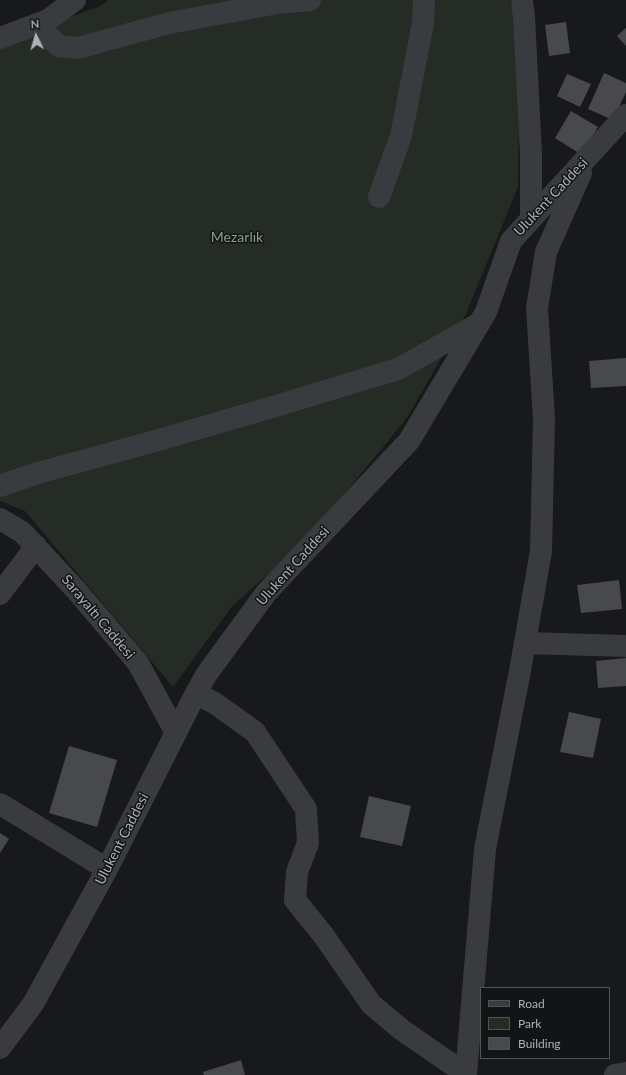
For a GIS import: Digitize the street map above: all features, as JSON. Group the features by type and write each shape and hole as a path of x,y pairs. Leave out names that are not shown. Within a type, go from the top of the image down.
{"street":[{"path":"0,38 48,20 75,0"},
{"path":"37,24 58,46 78,48 169,23 278,3 310,0"},
{"path":"379,197 401,136 423,24 424,0"},
{"path":"522,0 531,153 532,218"},
{"name":"Ulukent Caddesi","path":"0,1048 33,1004 107,869 206,675 266,592 409,441 486,312 511,241 626,115"},
{"path":"196,693 216,704 255,732 306,809 308,843 297,872 295,900 324,936 371,1004 402,1030 466,1074 485,849 525,643 541,551 544,418 537,308 546,252 588,157"},
{"path":"0,486 38,473 270,408 398,369 478,324"},
{"name":"Sarayaltı Caddesi","path":"0,519 22,532 36,546 76,590 138,663 176,733"},
{"path":"0,594 36,546"},
{"path":"525,643 626,646"},
{"path":"0,804 107,869"},
{"path":"615,1075 626,1073"}],"green space":[{"name":"Mezarlık","path":"108,0 510,0 520,42 518,187 465,316 407,418 302,545 233,605 173,687 25,511 0,501 0,42 101,6"}],"building":[{"path":"566,22 570,53 549,56 545,25"},
{"path":"626,28 626,46 617,36"},
{"path":"604,73 626,83 626,92 613,120 588,109"},
{"path":"567,74 591,84 580,107 557,96"},
{"path":"571,111 598,127 582,155 555,138"},
{"path":"626,358 626,386 591,388 589,361"},
{"path":"619,580 622,609 581,613 577,585"},
{"path":"626,658 626,686 598,688 596,661"},
{"path":"569,712 601,719 593,758 560,752"},
{"path":"69,746 117,760 97,827 49,813"},
{"path":"369,796 411,806 402,846 360,837"},
{"path":"0,833 9,839 0,853"},
{"path":"241,1060 245,1075 204,1075 203,1072"}]}
